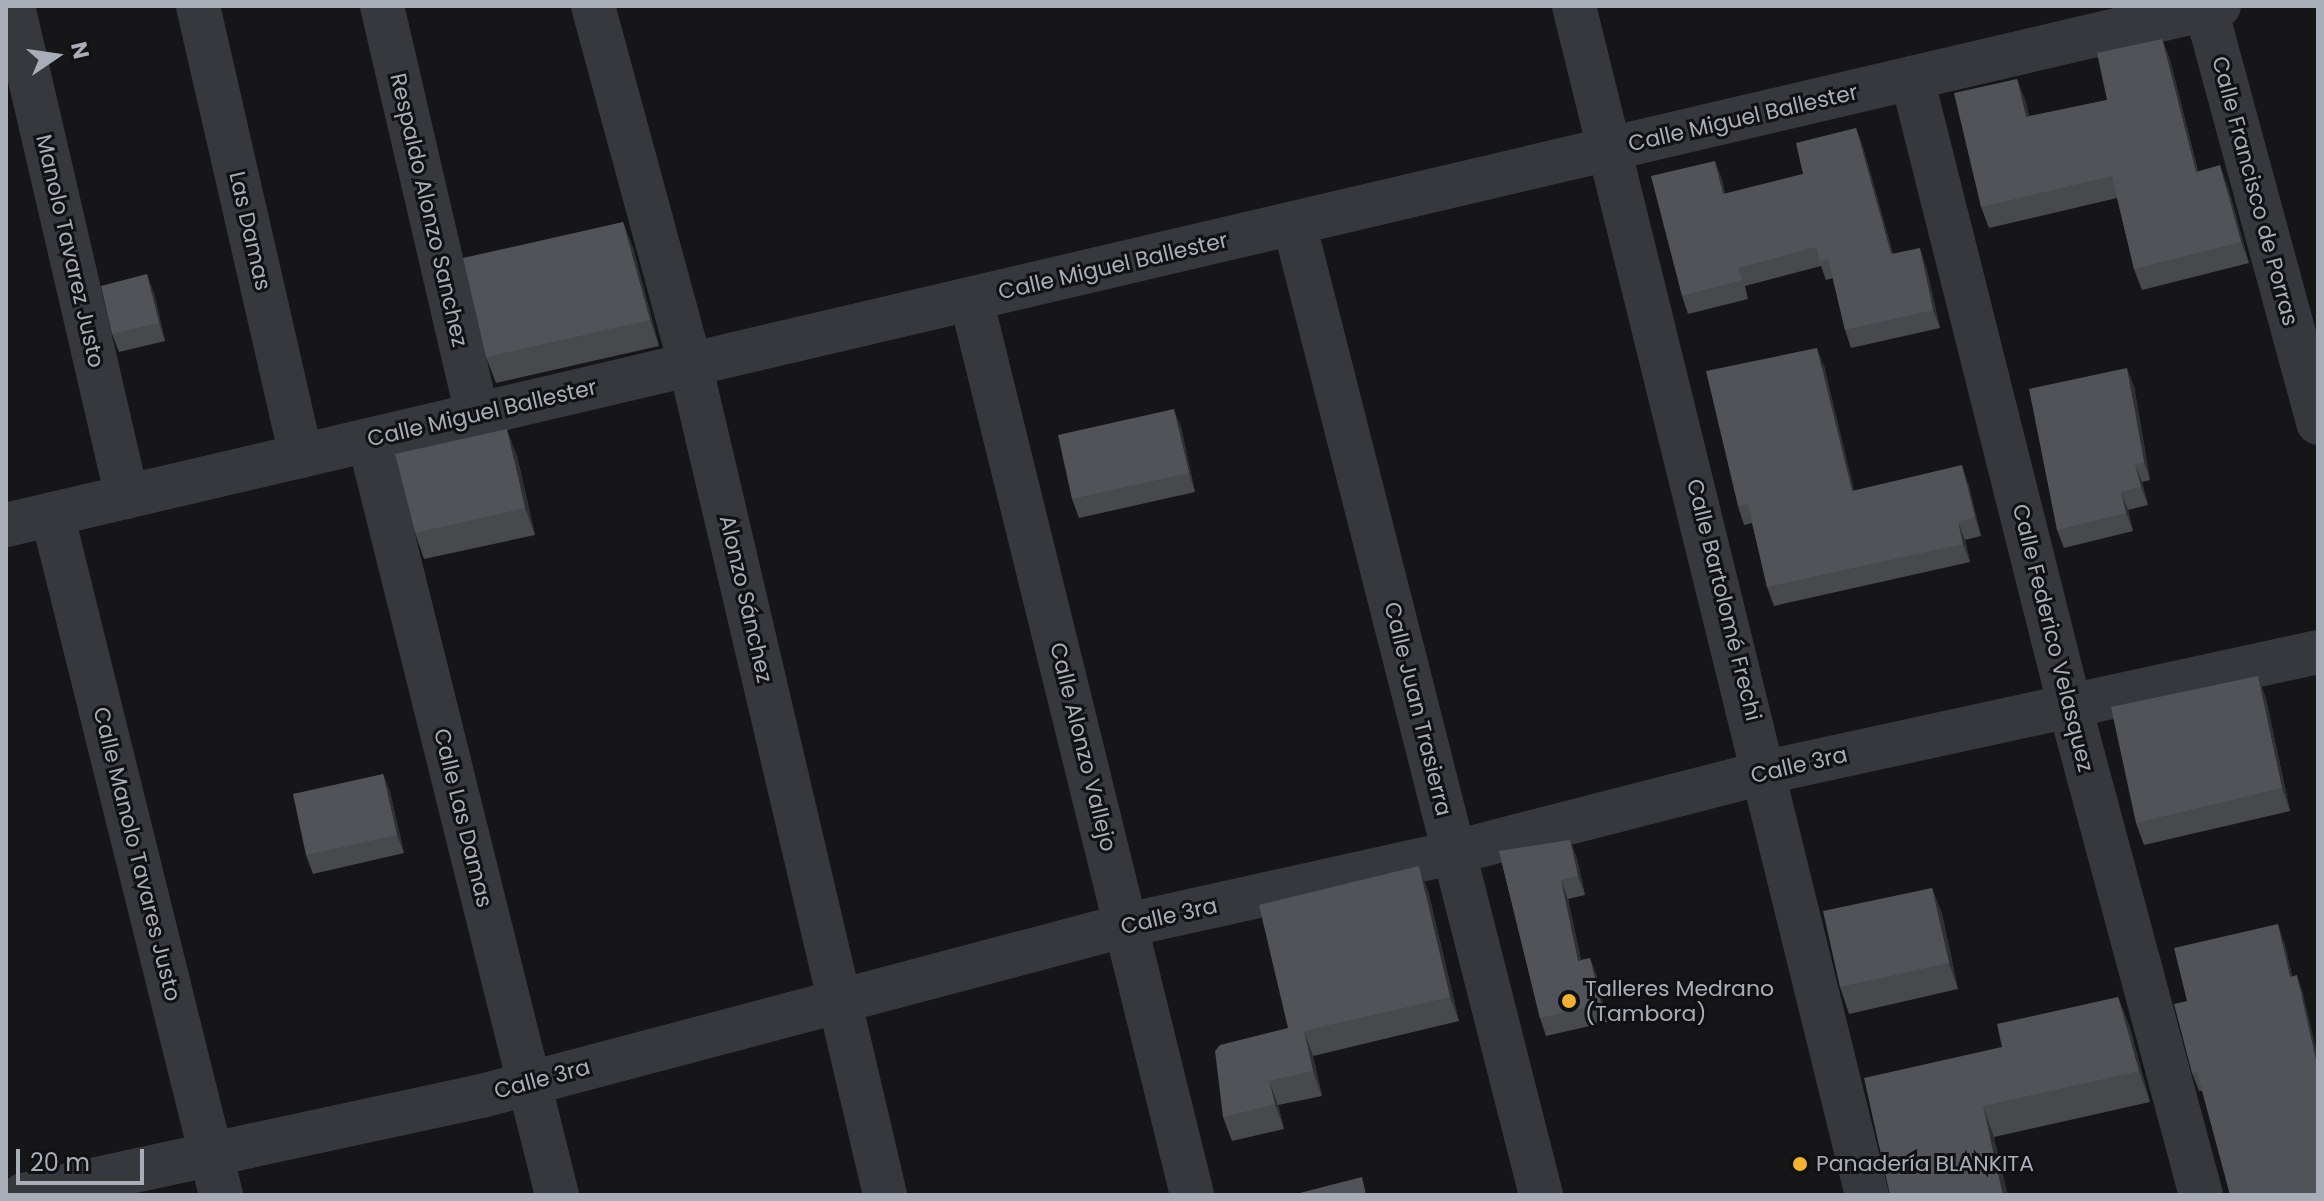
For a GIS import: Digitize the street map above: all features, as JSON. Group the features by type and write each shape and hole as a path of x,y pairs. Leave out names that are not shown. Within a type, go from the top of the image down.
{"street":[{"name":"Manolo Tavarez Justo","path":"13,6 127,497"},
{"name":"Las Damas","path":"198,6 301,456"},
{"name":"Respaldo Alonzo Sanchez","path":"382,6 477,414"},
{"name":"Alonzo Sánchez","path":"593,6 690,364 885,1195"},
{"name":"Calle Bartolomé Frechi","path":"1574,6 1613,148 1867,1195"},
{"name":"Calle Miguel Ballester","path":"6,525 2210,7"},
{"name":"Calle Francisco de Porras","path":"2210,7 2318,423"},
{"name":"Calle Federico Velasquez","path":"1912,78 2070,707 2201,1195"},
{"name":"Calle Juan Trasierra","path":"1294,223 1541,1195"},
{"name":"Calle Alonzo Vallejo","path":"971,299 1192,1195"},
{"name":"Calle Las Damas","path":"369,440 557,1195"},
{"name":"Calle Manolo Tavares Justo","path":"52,514 216,1175"},
{"name":"Calle 3ra","path":"23,1195 216,1175 529,1083 1127,925 1455,852 1766,772 2318,652"}],"building":[{"path":"2162,39 2196,172 2220,165 2241,242 2134,269 2112,176 1981,207 1954,93 2017,79 2026,117 2107,100 2097,53"},
{"path":"1856,128 1891,254 1920,248 1933,310 1845,330 1828,259 1820,261 1816,247 1738,268 1742,280 1682,296 1651,176 1715,161 1723,194 1803,174 1796,143"},
{"path":"623,222 650,320 486,357 463,258"},
{"path":"147,274 159,323 112,334 101,286"},
{"path":"1817,348 1852,491 1962,465 1975,517 1958,522 1963,544 1767,587 1748,504 1738,506 1706,371"},
{"path":"2127,368 2144,462 2135,464 2141,487 2121,492 2126,513 2057,530 2029,389"},
{"path":"1174,409 1189,473 1072,499 1058,435"},
{"path":"507,429 525,508 415,533 395,454"},
{"path":"2258,676 2282,788 2136,823 2111,707"},
{"path":"383,774 397,835 306,855 293,794"},
{"path":"1570,840 1578,876 1561,880 1578,961 1590,958 1601,1004 1540,1018 1499,851"},
{"path":"1419,866 1450,997 1304,1031 1313,1071 1269,1081 1275,1104 1223,1117 1215,1051 1220,1045 1288,1028 1259,905"},
{"path":"1932,888 1949,963 1840,987 1823,911"},
{"path":"2278,924 2290,977 2297,975 2318,1068 2318,1195 2230,1195 2197,1072 2192,1073 2174,1004 2187,1001 2174,948"},
{"path":"2118,997 2139,1071 1983,1106 2003,1195 1890,1195 1864,1078 2002,1047 1997,1024"},
{"path":"1362,1177 1366,1195 1292,1195"}],"place":[{"name":"Talleres Medrano (Tambora)","path":"1569,1001"},
{"name":"Panadería BLANKITA","path":"1800,1164"}]}
